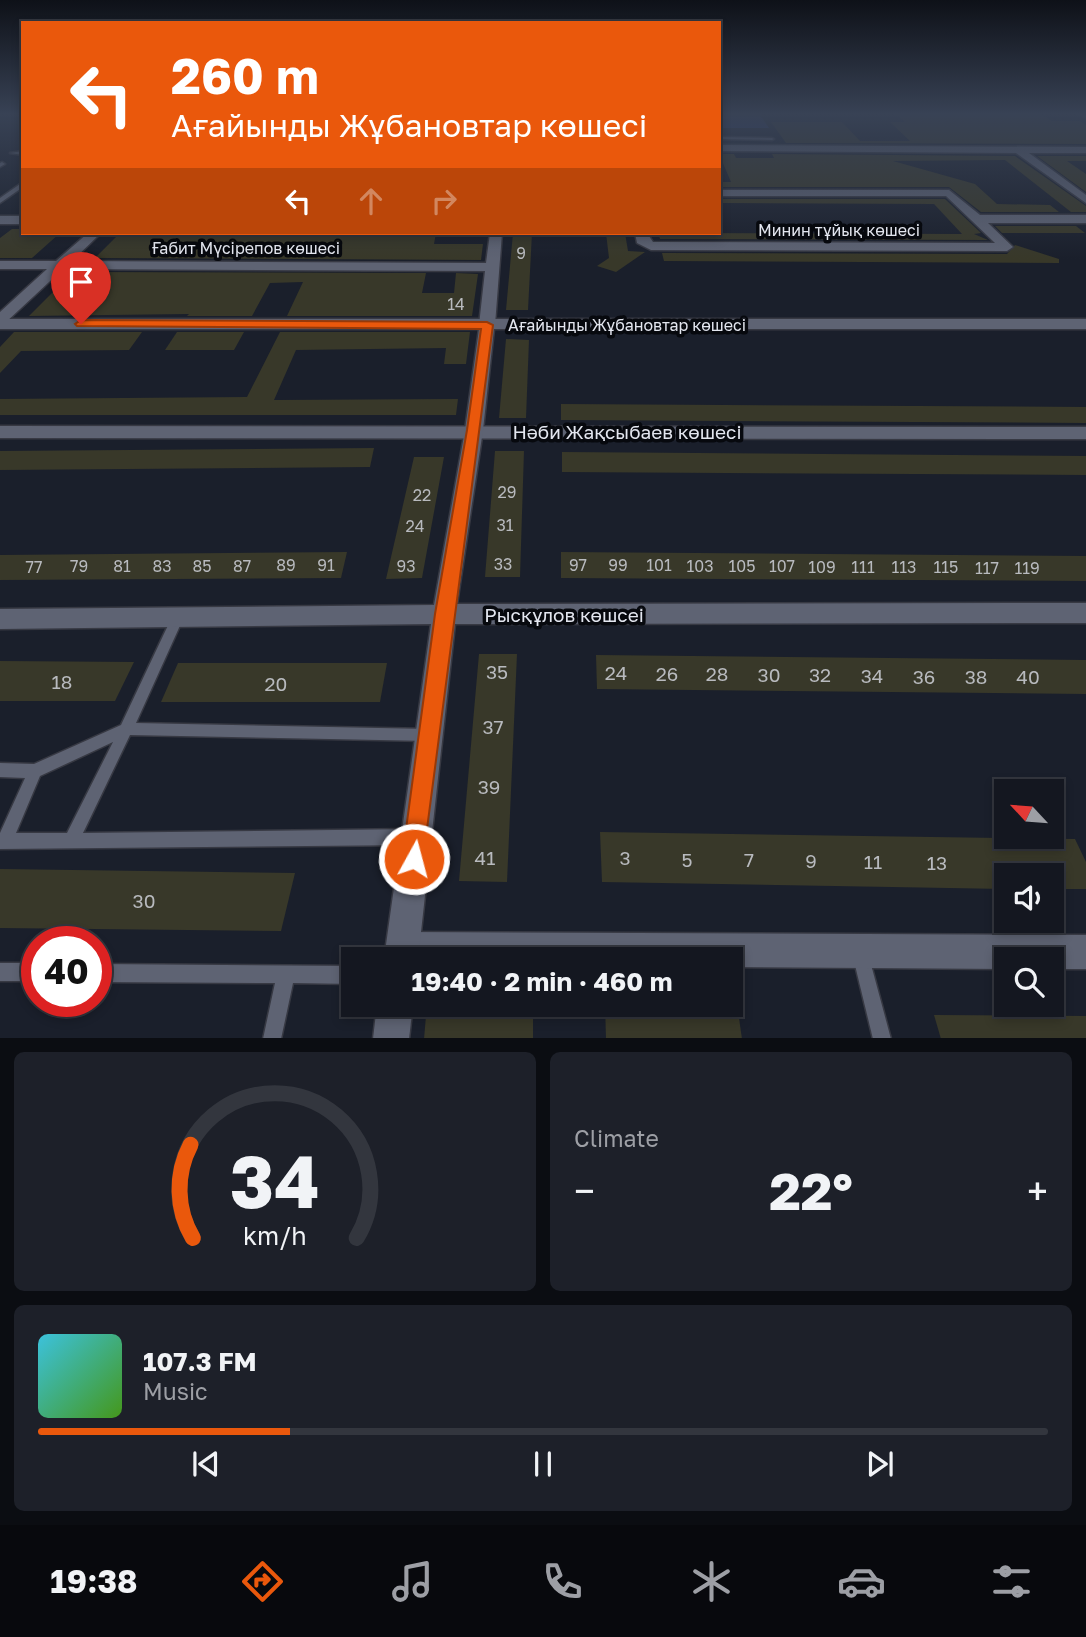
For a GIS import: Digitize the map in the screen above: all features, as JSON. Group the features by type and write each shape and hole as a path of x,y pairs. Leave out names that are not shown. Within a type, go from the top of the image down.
{"street":[{"path":"1034,161 1086,200"},
{"name":"Минин тұйық көшесі","path":"642,235 645,245 651,246 1006,248 949,193 721,193"},
{"path":"978,219 1086,219"},
{"path":"0,220 21,220"},
{"path":"0,322 93,235"},
{"path":"403,947 444,614 474,430 496,235"},
{"name":"Ғабит Мүсірепов көшесі","path":"0,265 492,267"},
{"name":"Ағайынды Жұбановтар көшесі","path":"0,322 487,325 1086,324"},
{"name":"Нәби Жақсыбаев көшесі","path":"0,432 474,430 1086,433"},
{"name":"Рысқұлов көшсеі","path":"0,619 444,614 1086,613"},
{"path":"743,952 1086,952"},
{"path":"391,1038 394,1017"}],"lane":[{"path":"0,201 21,185"},
{"path":"71,841 177,619"},
{"path":"0,770 35,771 126,729 429,735"},
{"path":"35,771 3,841 416,837"},
{"path":"859,951 882,1038"},
{"path":"0,972 21,972"},
{"path":"112,973 341,975"},
{"path":"272,1038 286,974"}],"building":[{"path":"722,161 895,161 975,184 997,204 1050,205 1059,212 981,212 949,187 721,187 721,182 731,182"},
{"path":"1007,161 1023,161 1086,206 1086,212 1071,212"},
{"path":"1044,161 1068,161 1086,174 1086,192"},
{"path":"721,199 945,199 981,233 974,234 988,240 660,239 659,235 962,234 934,204 721,203"},
{"path":"995,226 1076,226 1085,233 1002,233"},
{"path":"12,229 21,229 21,235 58,235 32,258 0,258 0,238"},
{"path":"118,235 436,235 434,244 483,244 481,260 95,258"},
{"path":"513,235 532,235 528,310 506,310"},
{"path":"606,235 625,235 628,251 645,252 616,272 597,266 609,258"},
{"path":"1015,245 1059,259 1059,263 664,261 662,253 1007,254"},
{"path":"72,273 426,273 422,293 454,293 456,273 478,274 472,316 287,316 303,282 270,283 252,316 29,316"},
{"path":"14,332 142,332 129,350 21,351 0,373 0,347"},
{"path":"177,332 244,332 234,350 165,350"},
{"path":"280,332 470,332 466,364 444,364 446,348 296,350 274,400 458,399 456,415 0,415 0,399 247,397"},
{"path":"506,339 529,340 526,418 499,418"},
{"path":"561,404 1086,407 1086,423 561,420"},
{"path":"374,448 370,467 0,470 0,451"},
{"path":"495,451 524,451 520,577 485,577"},
{"path":"562,452 1086,456 1086,475 562,472"},
{"path":"414,457 444,457 422,578 386,579"},
{"path":"347,552 341,578 0,580 0,555"},
{"path":"561,552 1086,556 1086,581 561,578"},
{"path":"479,654 517,654 507,882 459,881"},
{"path":"596,655 1086,660 1086,694 597,689"},
{"path":"0,661 134,662 115,701 0,701"},
{"path":"178,663 387,663 380,702 161,702"},
{"path":"600,832 994,838 994,849 1064,849 1064,839 1075,839 1086,862 1086,889 1064,889 1064,863 994,863 994,889 602,882"},
{"path":"0,869 295,873 281,931 112,929 112,926 0,928"},
{"path":"934,1015 1086,1016 1086,1038 941,1038"},
{"path":"426,1017 533,1017 533,1038 424,1038"},
{"path":"605,1017 739,1017 742,1038 606,1038"}],"route":[{"path":"81,324 487,325 474,430 444,614 414,859"}]}
